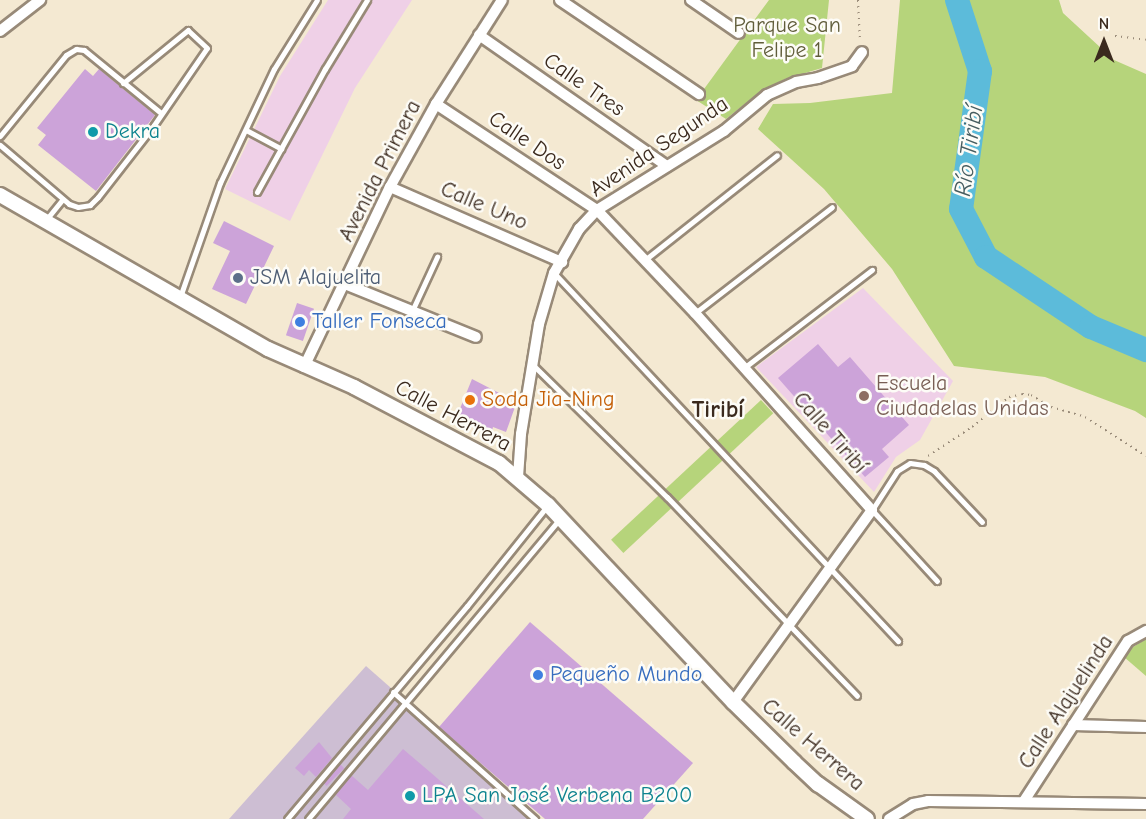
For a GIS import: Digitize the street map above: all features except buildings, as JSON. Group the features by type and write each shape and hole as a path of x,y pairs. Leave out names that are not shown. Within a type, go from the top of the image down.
{"street":[{"path":"0,31 40,0"},
{"name":"Avenida Primera","path":"304,367 390,187 436,104 502,0"},
{"path":"560,0 699,94"},
{"path":"691,0 739,33"},
{"name":"Calle Tres","path":"479,35 667,166"},
{"name":"Avenida Segunda","path":"518,477 531,363 539,324 554,273 579,229 597,210 724,131 767,95 796,82 818,78 852,66 862,52"},
{"name":"Calle Dos","path":"436,104 597,210"},
{"name":"Calle Uno","path":"390,187 562,262"},
{"name":"Calle Herrera","path":"0,195 179,300 304,367 354,387 460,440 518,477 548,505 733,702 818,784 860,817"},
{"name":"Calle Tiribí","path":"597,210 646,259 872,510"},
{"path":"345,284 476,337"},
{"path":"733,702 790,627 872,510"},
{"name":"Calle Alajuelinda","path":"1024,801 1128,641 1146,631"},
{"path":"1073,725 1146,727"},
{"name":"Calle Alajuelinda","path":"889,819 913,804 928,801 1146,804"}],"lane":[{"path":"179,300 220,183 274,69 317,0"},
{"path":"257,192 367,0"},
{"path":"0,145 63,199 78,207 90,205 162,113 207,48 188,30 123,83"},
{"path":"0,136 66,55 76,50 84,50 162,113"},
{"path":"246,130 281,149"},
{"path":"646,259 777,155"},
{"path":"45,221 63,199"},
{"path":"695,313 832,207"},
{"path":"412,311 437,257"},
{"path":"745,367 872,270"},
{"path":"554,273 898,641"},
{"path":"531,363 667,497 857,696"},
{"path":"938,581 872,510 897,471 910,463 918,463 934,471 982,522"},
{"path":"287,819 467,606 548,505"},
{"path":"308,819 560,518"},
{"path":"467,606 480,615"},
{"path":"393,692 536,819"}],"path":[{"path":"858,0 862,52"},
{"path":"1115,36 1146,40"},
{"path":"918,463 1016,394 1031,395 1051,407 1085,417 1146,456"}],"shaded area":[{"path":"328,0 412,0 355,88 290,221 225,189 280,76"},
{"name":"Escuela Ciudadelas Unidas","path":"863,288 953,381 920,440 896,457 874,492 756,367"},
{"path":"366,666 540,819 229,819"}],"green space":[{"name":"Parque San Felipe 1","path":"769,0 829,0 822,68 785,79 756,95 726,119 696,100"},
{"path":"900,0 1059,0 1063,13 1114,60 1146,74 1146,418 1135,411 1045,377 954,366 892,269 824,189 758,129 773,104 810,103 892,93"},
{"path":"761,400 773,413 623,553 611,540"},
{"path":"1146,639 1146,676 1124,657 1133,647"}],"waterway":[{"name":"Río Tiribí","path":"957,0 980,71 961,209 986,257 1091,327 1146,350"}],"place":[{"name":"Dekra","path":"93,132"},
{"name":"JSM Alajuelita","path":"238,278"},
{"name":"Taller Fonseca","path":"300,322"},
{"name":"Escuela Ciudadelas Unidas","path":"864,396"},
{"name":"Soda Jia-Ning","path":"470,400"},
{"name":"Pequeño Mundo","path":"538,675"},
{"name":"LPA San José Verbena B200","path":"410,796"}],"district":[{"name":"Tiribí","path":"718,410"}]}
